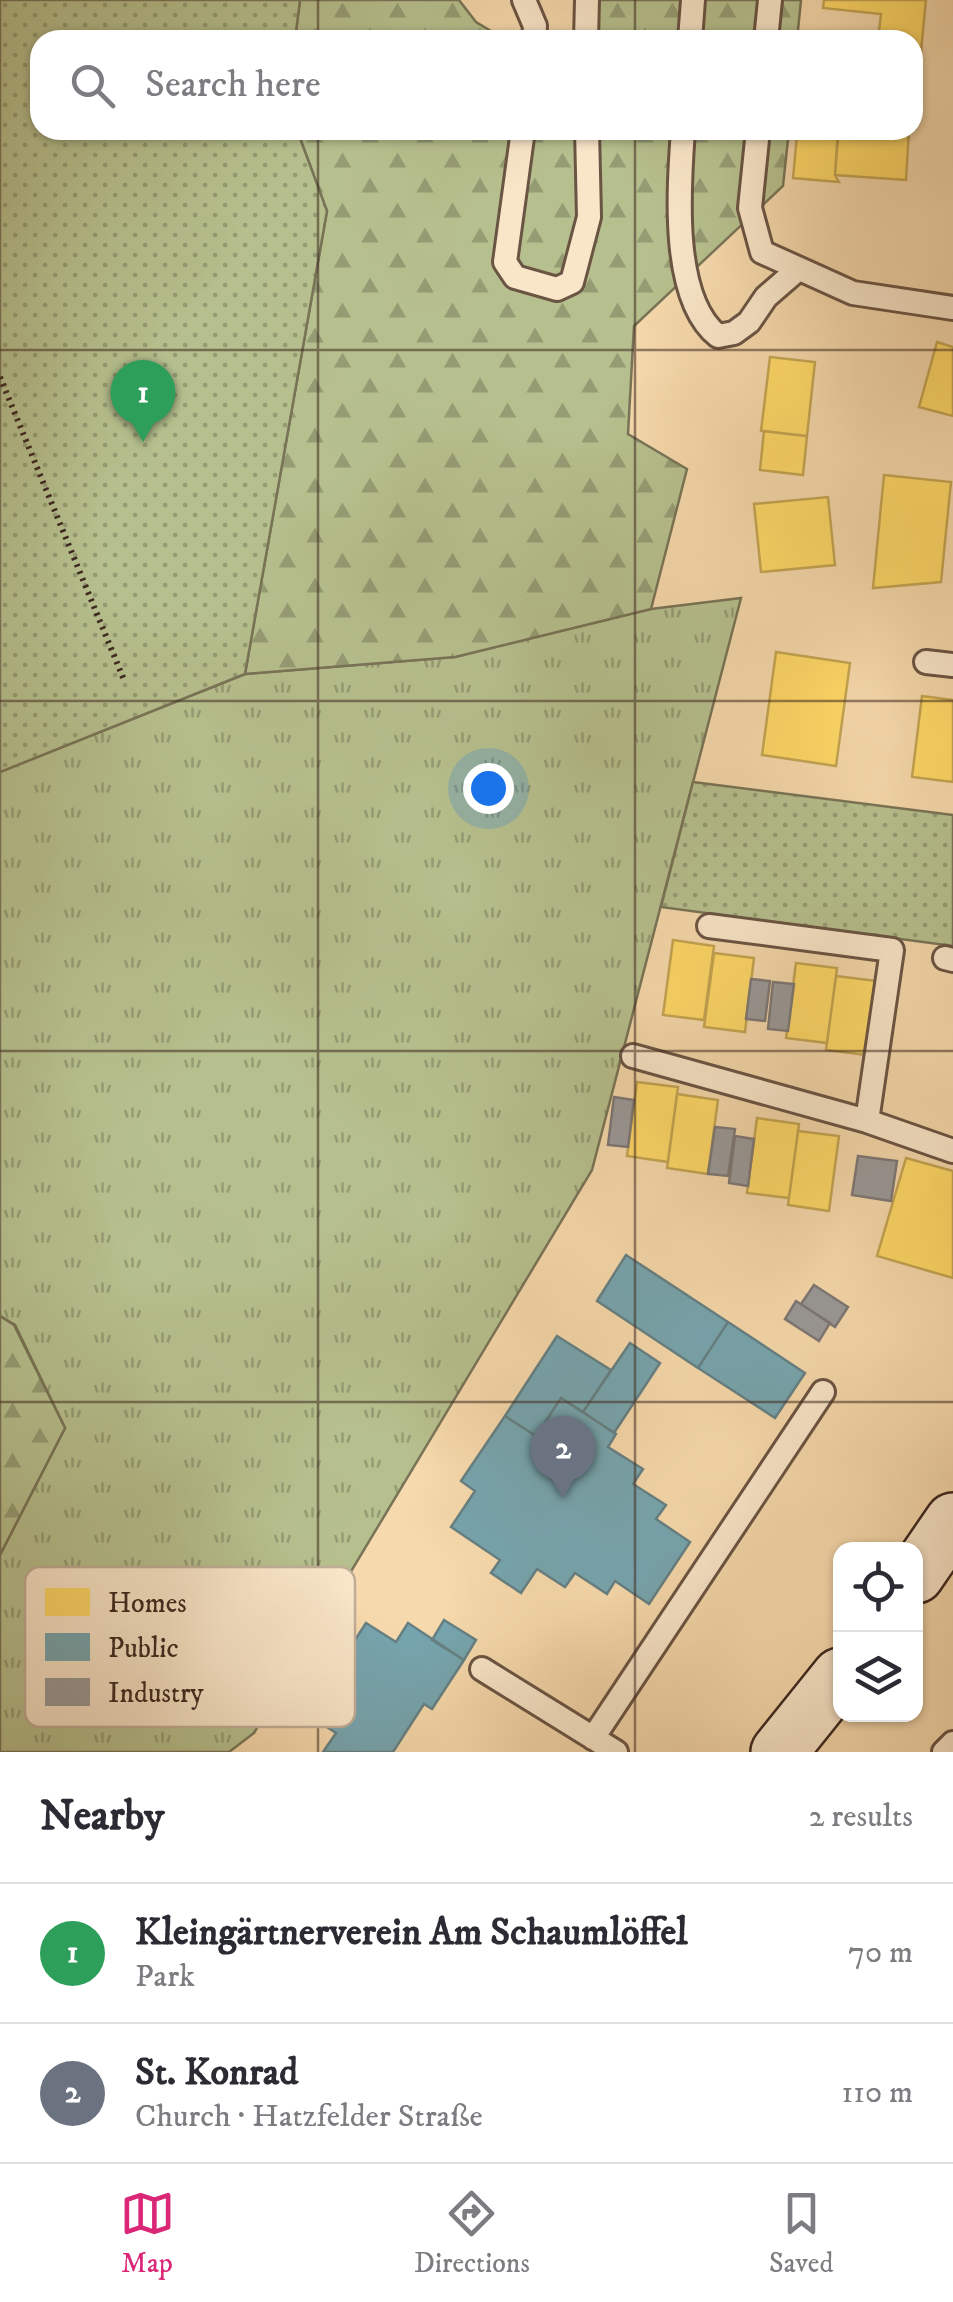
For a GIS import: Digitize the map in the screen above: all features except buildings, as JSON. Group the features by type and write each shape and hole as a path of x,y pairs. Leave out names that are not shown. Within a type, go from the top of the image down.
{"main road":[{"path":"923,1565 953,1520"},
{"path":"778,1752 833,1685"}],"lane":[{"path":"524,0 535,30"},
{"path":"586,30 587,0"},
{"path":"691,30 693,0"},
{"path":"767,30 770,0"},
{"path":"522,140 505,262 515,277 557,289 572,282 589,218 587,140"},
{"path":"683,140 680,242 704,325 718,336 734,333 796,271"},
{"path":"757,140 750,208 754,235 762,252 796,271 854,293 953,308"},
{"path":"926,662 953,666"},
{"path":"709,926 892,950 867,1121"},
{"path":"633,1056 867,1121 953,1151"},
{"path":"593,1738 823,1392"},
{"path":"482,1669 616,1752"},
{"path":"944,1752 953,1743"}],"path":[{"path":"0,378 124,680"}],"green space":[{"path":"0,0 300,0 296,30 30,30 30,140 301,140 327,211 245,674 0,772"},
{"path":"300,0 459,0 476,22 489,30 296,30"},
{"path":"595,0 801,0 798,30 580,30"},
{"path":"301,140 788,140 783,186 634,326 628,434 687,469 651,609 455,657 245,674 327,211"},
{"path":"741,598 592,1170 354,1567 25,1567 25,1727 258,1727 254,1733 229,1752 0,1752 0,1555 65,1428 15,1325 0,1316 0,772 245,674 455,657 651,609"},
{"path":"693,782 953,815 953,946 661,907"},
{"path":"0,1316 14,1325 65,1428 0,1555"}],"place":[{"name":"Kleingärtnerverein Am Schaumlöffel","path":"143,442"},
{"name":"St. Konrad","path":"563,1498"}]}
